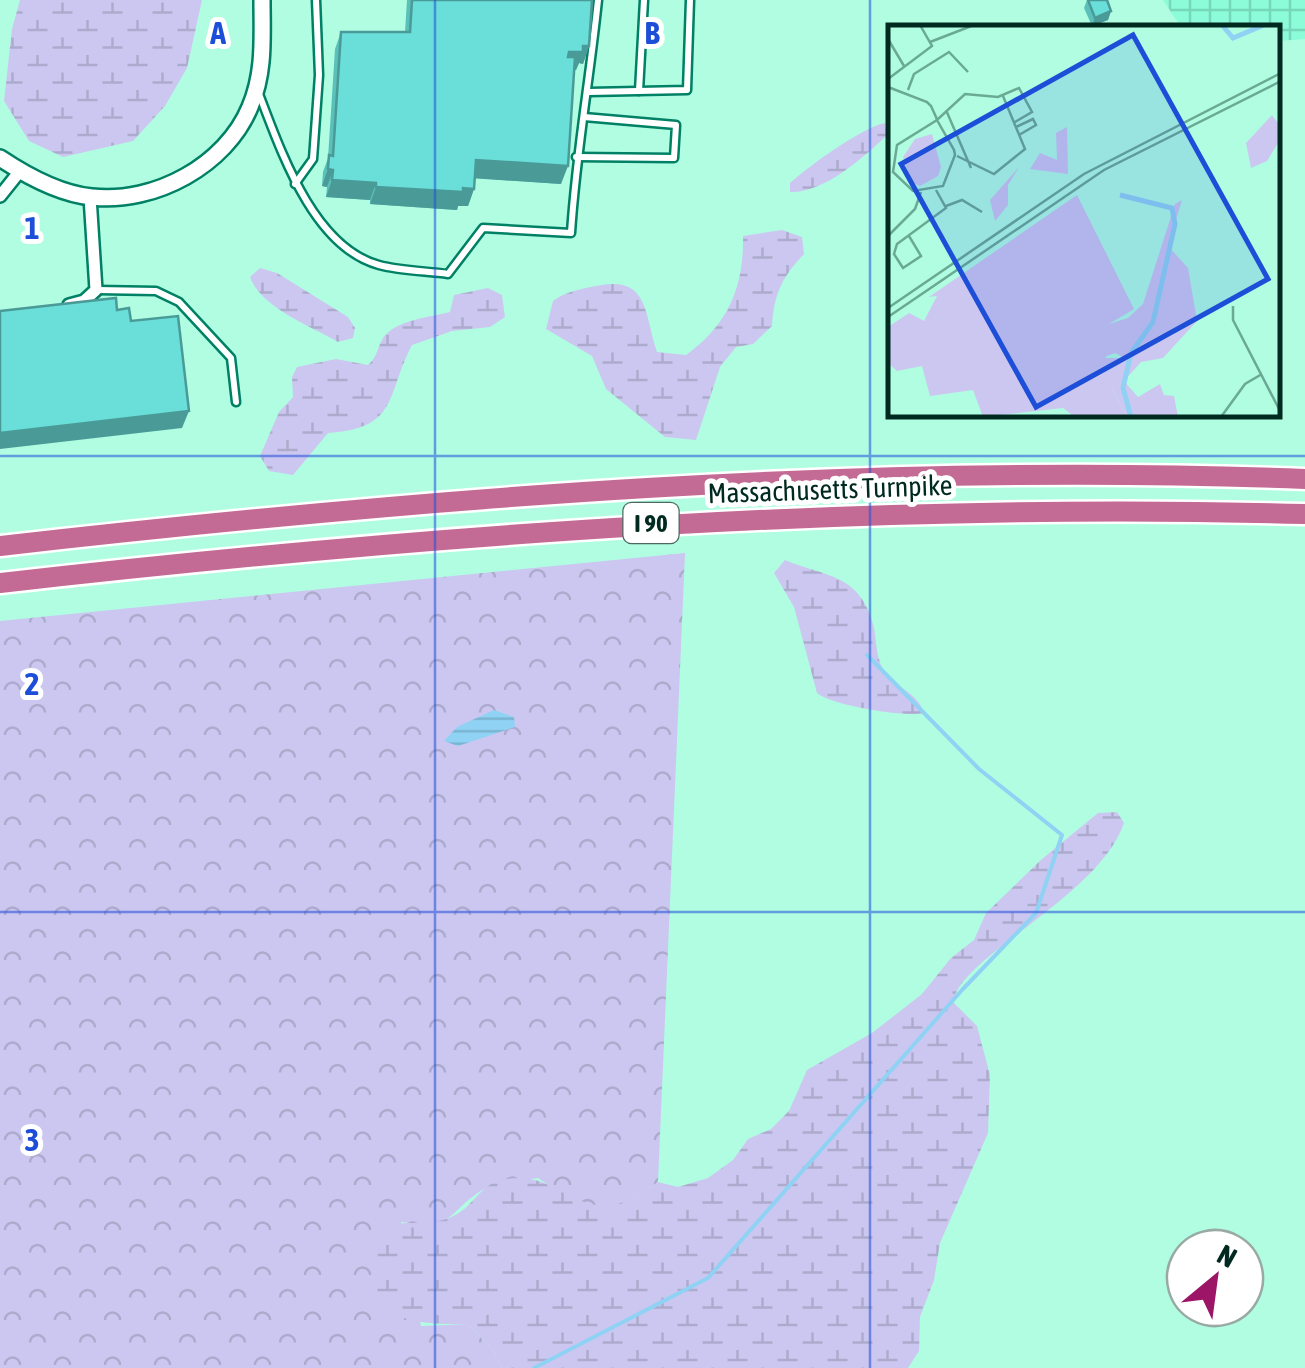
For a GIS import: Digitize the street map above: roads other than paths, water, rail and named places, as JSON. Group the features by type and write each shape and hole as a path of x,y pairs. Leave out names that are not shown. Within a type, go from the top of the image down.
{"highway":[{"name":"Massachusetts Turnpike","path":"0,546 380,506 597,490 1048,476 1305,479"},
{"name":"Massachusetts Turnpike","path":"0,583 420,538 588,526 966,512 1305,514"}],"street":[{"path":"0,158 20,171 90,197 147,192 212,159 240,126 256,88 262,67 262,0"},
{"path":"0,196 20,171"},
{"path":"48,308 81,303 96,290 90,197"}],"lane":[{"path":"294,185 312,159 319,76 316,0"},
{"path":"256,88 294,185 341,243 376,264 448,274 483,228 571,233 576,157 589,92 598,0"},
{"path":"638,91 644,0"},
{"path":"589,92 688,90 690,0"},
{"path":"576,157 674,158 676,124 584,117"},
{"path":"96,290 156,291 179,302 231,358 236,402"}],"water":[{"path":"494,710 514,717 515,727 458,746 444,741 457,727"}],"waterway":[{"path":"534,1368 708,1278 962,990 1036,913 1062,835 979,769 867,655"}]}
